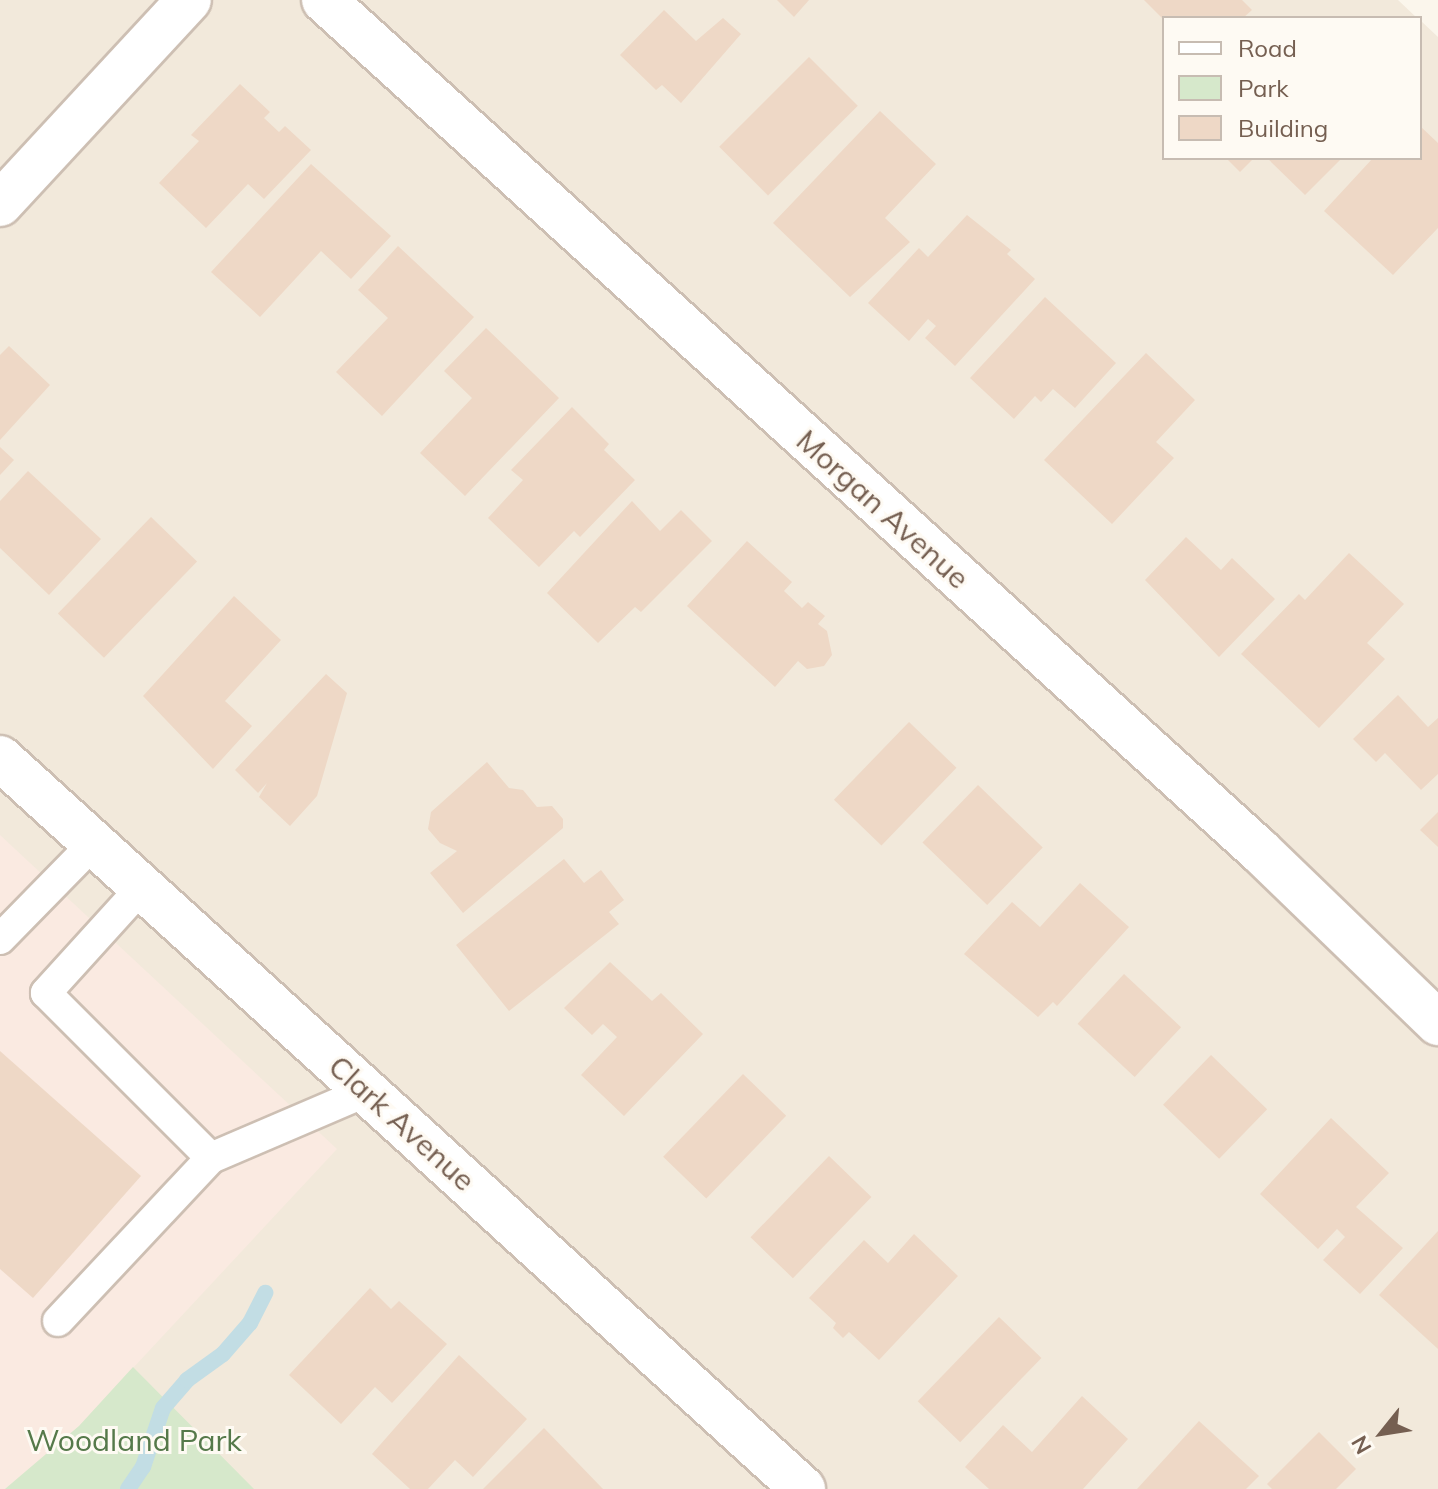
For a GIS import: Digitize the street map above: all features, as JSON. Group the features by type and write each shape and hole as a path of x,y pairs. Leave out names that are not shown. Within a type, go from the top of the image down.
{"street":[{"path":"0,204 189,0"},
{"name":"Morgan Avenue","path":"324,0 1260,851 1438,1023"},
{"name":"Clark Avenue","path":"0,758 803,1489"}],"lane":[{"path":"0,939 94,843"},
{"path":"142,887 46,993 211,1158"},
{"path":"58,1321 211,1158 367,1091"}],"shaded area":[{"path":"0,0 1398,0 1415,16 1162,16 1162,160 1422,160 1422,22 1438,37 1438,1489 0,1489"},
{"path":"0,835 337,1149 79,1426 5,1489 0,1489"}],"green space":[{"name":"Woodland Park","path":"133,1367 254,1489 5,1489 79,1426"}],"building":[{"path":"777,0 809,0 794,17"},
{"path":"1144,0 1242,0 1252,10 1245,16 1162,18"},
{"path":"664,10 696,41 723,18 741,34 681,103 662,85 656,90 620,55"},
{"path":"809,57 858,106 768,196 719,147"},
{"path":"240,84 270,112 264,118 279,132 285,126 311,150 264,199 248,184 206,228 159,183 199,141 191,135"},
{"path":"880,111 936,164 885,218 910,242 850,297 773,223"},
{"path":"1422,128 1438,143 1438,228 1393,275 1324,211 1371,160 1422,160"},
{"path":"1228,160 1252,160 1240,172"},
{"path":"1269,160 1340,160 1305,195"},
{"path":"311,164 391,236 351,279 321,251 260,317 211,272"},
{"path":"967,215 1011,250 1007,254 1035,279 955,366 925,338 936,326 928,319 909,341 868,303 919,248 928,257"},
{"path":"398,246 474,317 382,416 336,372 388,318 358,290"},
{"path":"1045,297 1116,363 1075,408 1053,389 1041,402 1035,396 1014,419 970,378"},
{"path":"486,328 559,398 465,496 420,453 472,398 444,371"},
{"path":"9,346 50,385 0,440 0,355"},
{"path":"1146,353 1195,400 1156,442 1174,458 1112,524 1044,460"},
{"path":"572,407 609,444 604,450 635,480 580,537 574,531 539,567 488,518 523,480 511,470"},
{"path":"0,447 14,460 0,475"},
{"path":"28,471 101,539 49,595 0,548 0,501"},
{"path":"632,501 660,531 681,510 712,541 641,612 635,607 598,643 547,593"},
{"path":"151,517 197,561 104,658 58,613"},
{"path":"1186,537 1221,570 1232,558 1275,599 1219,657 1145,580"},
{"path":"747,541 792,582 784,591 802,608 808,602 825,616 818,624 827,631 832,655 824,666 807,669 798,661 775,687 687,606"},
{"path":"1349,553 1404,604 1367,643 1385,659 1319,728 1241,654 1299,594 1305,600"},
{"path":"234,596 281,640 225,701 252,726 213,769 143,696"},
{"path":"326,674 347,693 317,796 290,826 259,797 267,783 258,793 235,770"},
{"path":"1398,695 1428,727 1438,718 1438,774 1421,790 1385,753 1376,762 1353,739"},
{"path":"909,722 956,768 881,846 834,800"},
{"path":"487,762 509,788 523,790 537,807 552,806 563,819 563,828 463,913 430,873 457,851 440,843 428,829 431,812"},
{"path":"978,785 1043,848 987,905 922,843"},
{"path":"1438,812 1438,847 1420,830"},
{"path":"564,859 584,883 601,870 624,900 609,912 619,924 509,1011 456,945"},
{"path":"1080,883 1129,927 1057,1006 1053,1002 1038,1017 964,954 1012,902 1040,927"},
{"path":"610,962 652,1001 661,993 703,1034 624,1116 581,1075 617,1037 603,1024 592,1035 564,1008"},
{"path":"1124,974 1181,1027 1135,1077 1078,1024"},
{"path":"0,1051 141,1176 33,1298 0,1269"},
{"path":"1211,1055 1267,1109 1219,1159 1163,1105"},
{"path":"743,1074 786,1116 706,1198 663,1157"},
{"path":"1331,1118 1389,1173 1356,1207 1403,1248 1360,1294 1323,1260 1345,1237 1337,1229 1318,1249 1260,1194"},
{"path":"829,1156 871,1197 793,1278 751,1237"},
{"path":"1438,1231 1438,1349 1379,1295"},
{"path":"914,1234 958,1276 879,1360 849,1332 843,1338 833,1328 836,1323 809,1298 864,1240 888,1263"},
{"path":"370,1288 391,1309 399,1301 447,1344 392,1403 375,1387 341,1424 289,1375"},
{"path":"999,1317 1041,1358 960,1442 918,1401"},
{"path":"459,1355 527,1419 473,1477 455,1460 428,1489 410,1489 372,1454"},
{"path":"1082,1396 1128,1439 1083,1489 989,1489 965,1467 1003,1425 1032,1452"},
{"path":"1199,1421 1259,1476 1246,1489 1137,1489"},
{"path":"544,1428 603,1489 483,1489"},
{"path":"1319,1432 1356,1469 1336,1489 1272,1489 1267,1484"}],"waterway":[{"path":"128,1489 143,1467 163,1408 187,1380 223,1354 250,1323 265,1293"}]}
